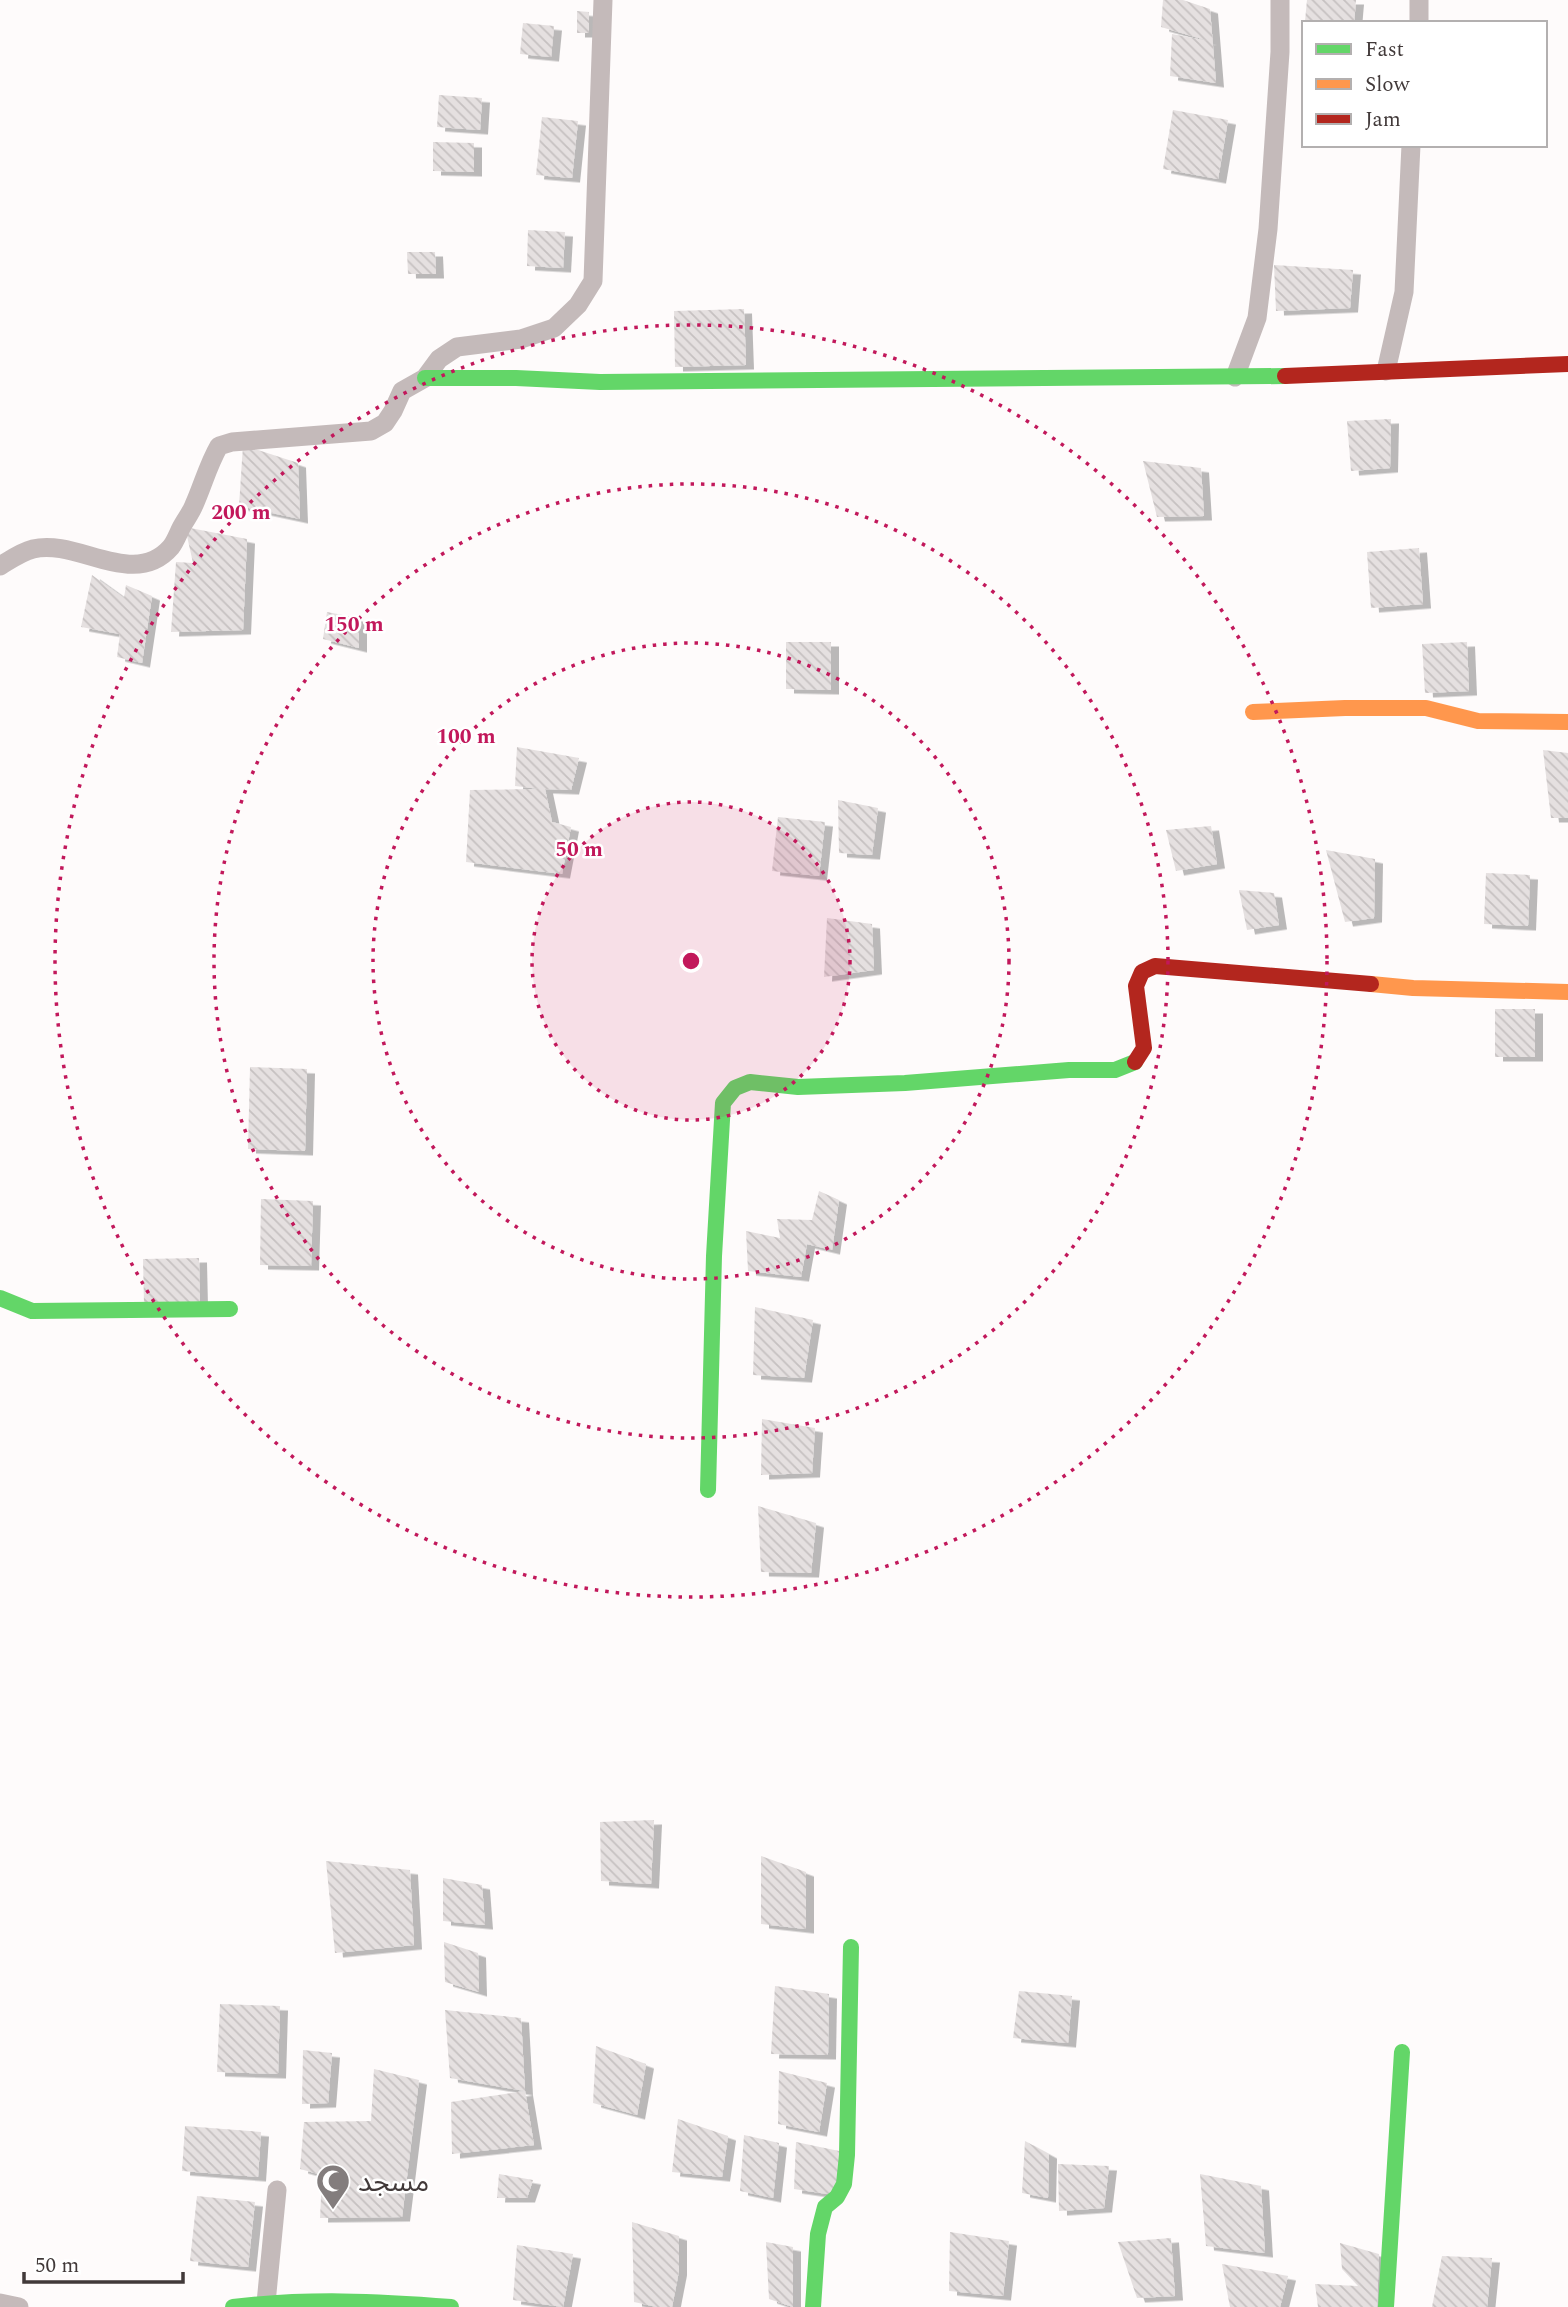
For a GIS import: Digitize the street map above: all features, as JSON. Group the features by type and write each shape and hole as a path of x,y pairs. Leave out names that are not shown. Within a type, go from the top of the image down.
{"street":[{"path":"0,566 34,549 52,548 124,564 143,563 158,558 172,546 194,507 209,464 219,446 232,442 371,431 385,423 402,391 425,378 439,359 457,347 522,339 554,328 578,304 593,281 603,0"},
{"path":"1235,377 1257,318 1268,229 1280,52 1280,0"},
{"path":"1419,0 1419,21"},
{"path":"1387,371 1404,292 1411,147"},
{"path":"425,378 516,377 600,382 1235,377 1568,364"},
{"path":"1253,712 1426,708 1478,721 1568,722"},
{"path":"708,1490 714,1256 723,1103 735,1088 750,1082 798,1087 905,1083 1069,1070 1115,1070 1135,1062 1144,1048 1136,986 1142,972 1155,966 1413,988 1568,992"},
{"path":"0,1298 18,1307 41,1312 230,1309"},
{"path":"813,2307 818,2234 825,2207 837,2197 844,2185 847,2155 851,1947"},
{"path":"1386,2307 1402,2052"},
{"path":"266,2305 277,2190"},
{"path":"233,2307 371,2300 451,2307"},
{"path":"0,2303 19,2307"}],"building":[{"path":"1163,0 1183,0 1210,9 1216,83 1170,76 1172,34 1209,41 1161,27"},
{"path":"1307,0 1356,0 1354,21 1305,21"},
{"path":"577,11 589,12 589,33 577,33"},
{"path":"523,23 554,26 551,57 520,54"},
{"path":"439,95 482,98 480,130 437,127"},
{"path":"1173,110 1228,120 1218,179 1163,169"},
{"path":"542,117 578,121 572,178 536,175"},
{"path":"433,142 474,143 474,172 433,171"},
{"path":"528,230 565,232 563,268 527,266"},
{"path":"407,252 435,252 436,274 408,274"},
{"path":"1274,265 1353,270 1350,308 1276,311"},
{"path":"744,309 746,365 675,367 674,311"},
{"path":"1391,419 1390,468 1351,471 1347,421"},
{"path":"243,445 298,463 300,519 239,506"},
{"path":"1143,461 1201,468 1204,516 1157,517"},
{"path":"185,527 247,539 243,630 171,632 176,562 193,563"},
{"path":"1419,548 1423,604 1371,608 1367,552"},
{"path":"92,575 124,598 126,585 152,596 142,663 117,657 120,634 81,627"},
{"path":"327,612 359,618 359,648 323,639"},
{"path":"786,642 831,642 831,690 786,689"},
{"path":"1467,642 1469,691 1425,693 1422,644"},
{"path":"517,747 579,758 571,790 545,789 552,822 571,827 562,874 466,862 470,790 540,789 515,786"},
{"path":"1543,750 1568,753 1568,818 1551,818"},
{"path":"838,800 878,808 872,855 839,853"},
{"path":"778,817 825,822 819,876 772,871"},
{"path":"1211,826 1217,864 1176,871 1166,830"},
{"path":"1326,850 1375,859 1374,918 1345,922"},
{"path":"1486,873 1530,875 1528,926 1484,924"},
{"path":"1239,890 1274,893 1279,925 1247,930"},
{"path":"827,918 872,924 874,970 824,977"},
{"path":"1495,1009 1535,1009 1535,1057 1495,1057"},
{"path":"250,1067 307,1069 305,1151 248,1149"},
{"path":"819,1191 839,1200 832,1250 807,1244 801,1277 748,1271 746,1231 780,1238 777,1219 812,1220"},
{"path":"261,1199 313,1201 311,1266 260,1265"},
{"path":"199,1258 200,1302 144,1303 143,1259"},
{"path":"755,1307 813,1320 804,1378 753,1375"},
{"path":"762,1419 815,1428 812,1473 761,1475"},
{"path":"758,1506 816,1523 811,1573 761,1572"},
{"path":"654,1820 651,1884 601,1881 600,1822"},
{"path":"761,1856 806,1872 806,1929 761,1924"},
{"path":"326,1861 410,1870 414,1945 335,1953"},
{"path":"443,1878 482,1885 485,1925 443,1921"},
{"path":"444,1942 478,1953 479,1992 445,1982"},
{"path":"775,1986 829,1994 828,2055 771,2054"},
{"path":"1019,1991 1072,1996 1068,2043 1013,2038"},
{"path":"220,2004 280,2006 278,2074 217,2072"},
{"path":"445,2010 521,2018 525,2091 450,2078"},
{"path":"596,2046 646,2064 637,2115 593,2103"},
{"path":"303,2050 332,2053 328,2103 302,2104"},
{"path":"374,2069 419,2080 402,2217 320,2218 322,2175 300,2169 304,2122 371,2121"},
{"path":"779,2071 827,2083 819,2132 778,2124"},
{"path":"525,2091 534,2145 452,2154 451,2102"},
{"path":"678,2119 728,2136 722,2177 672,2172"},
{"path":"185,2126 261,2132 258,2177 182,2171"},
{"path":"744,2135 779,2143 773,2198 740,2191"},
{"path":"1025,2141 1049,2154 1048,2198 1022,2193"},
{"path":"796,2142 844,2152 834,2195 794,2189"},
{"path":"1058,2164 1109,2166 1104,2208 1059,2211"},
{"path":"499,2174 533,2180 527,2198 497,2198"},
{"path":"1200,2174 1261,2186 1265,2253 1206,2246"},
{"path":"197,2196 255,2202 248,2267 190,2261"},
{"path":"632,2222 679,2236 679,2271 672,2307 634,2302"},
{"path":"950,2232 1009,2241 1003,2296 949,2291"},
{"path":"1171,2238 1175,2296 1137,2298 1118,2242"},
{"path":"766,2242 793,2247 793,2307 769,2299"},
{"path":"1340,2243 1379,2254 1377,2307 1318,2307 1315,2284 1358,2286 1342,2269"},
{"path":"517,2245 573,2254 563,2307 513,2300"},
{"path":"1442,2256 1492,2258 1487,2307 1432,2307"},
{"path":"1222,2264 1288,2276 1280,2307 1230,2307"}],"traffic: fast":[{"path":"425,378 600,382 1285,376"},
{"path":"708,1490 714,1256 723,1103 735,1088 750,1082 798,1087 905,1083 1069,1070 1115,1070 1135,1062"},
{"path":"0,1298 32,1311 230,1309"},
{"path":"813,2307 818,2234 825,2207 837,2197 844,2184 847,2155 851,1947"},
{"path":"1386,2307 1402,2052"},
{"path":"233,2307 342,2301 451,2307"}],"traffic: slow":[{"path":"1253,712 1426,708 1478,721 1568,722"},
{"path":"1371,984 1413,988 1568,992"}],"traffic: jam":[{"path":"1285,376 1568,364"},
{"path":"1135,1062 1144,1048 1136,986 1142,972 1155,966 1371,984"}],"place":[{"name":"مسجد","path":"333,2211"}]}
